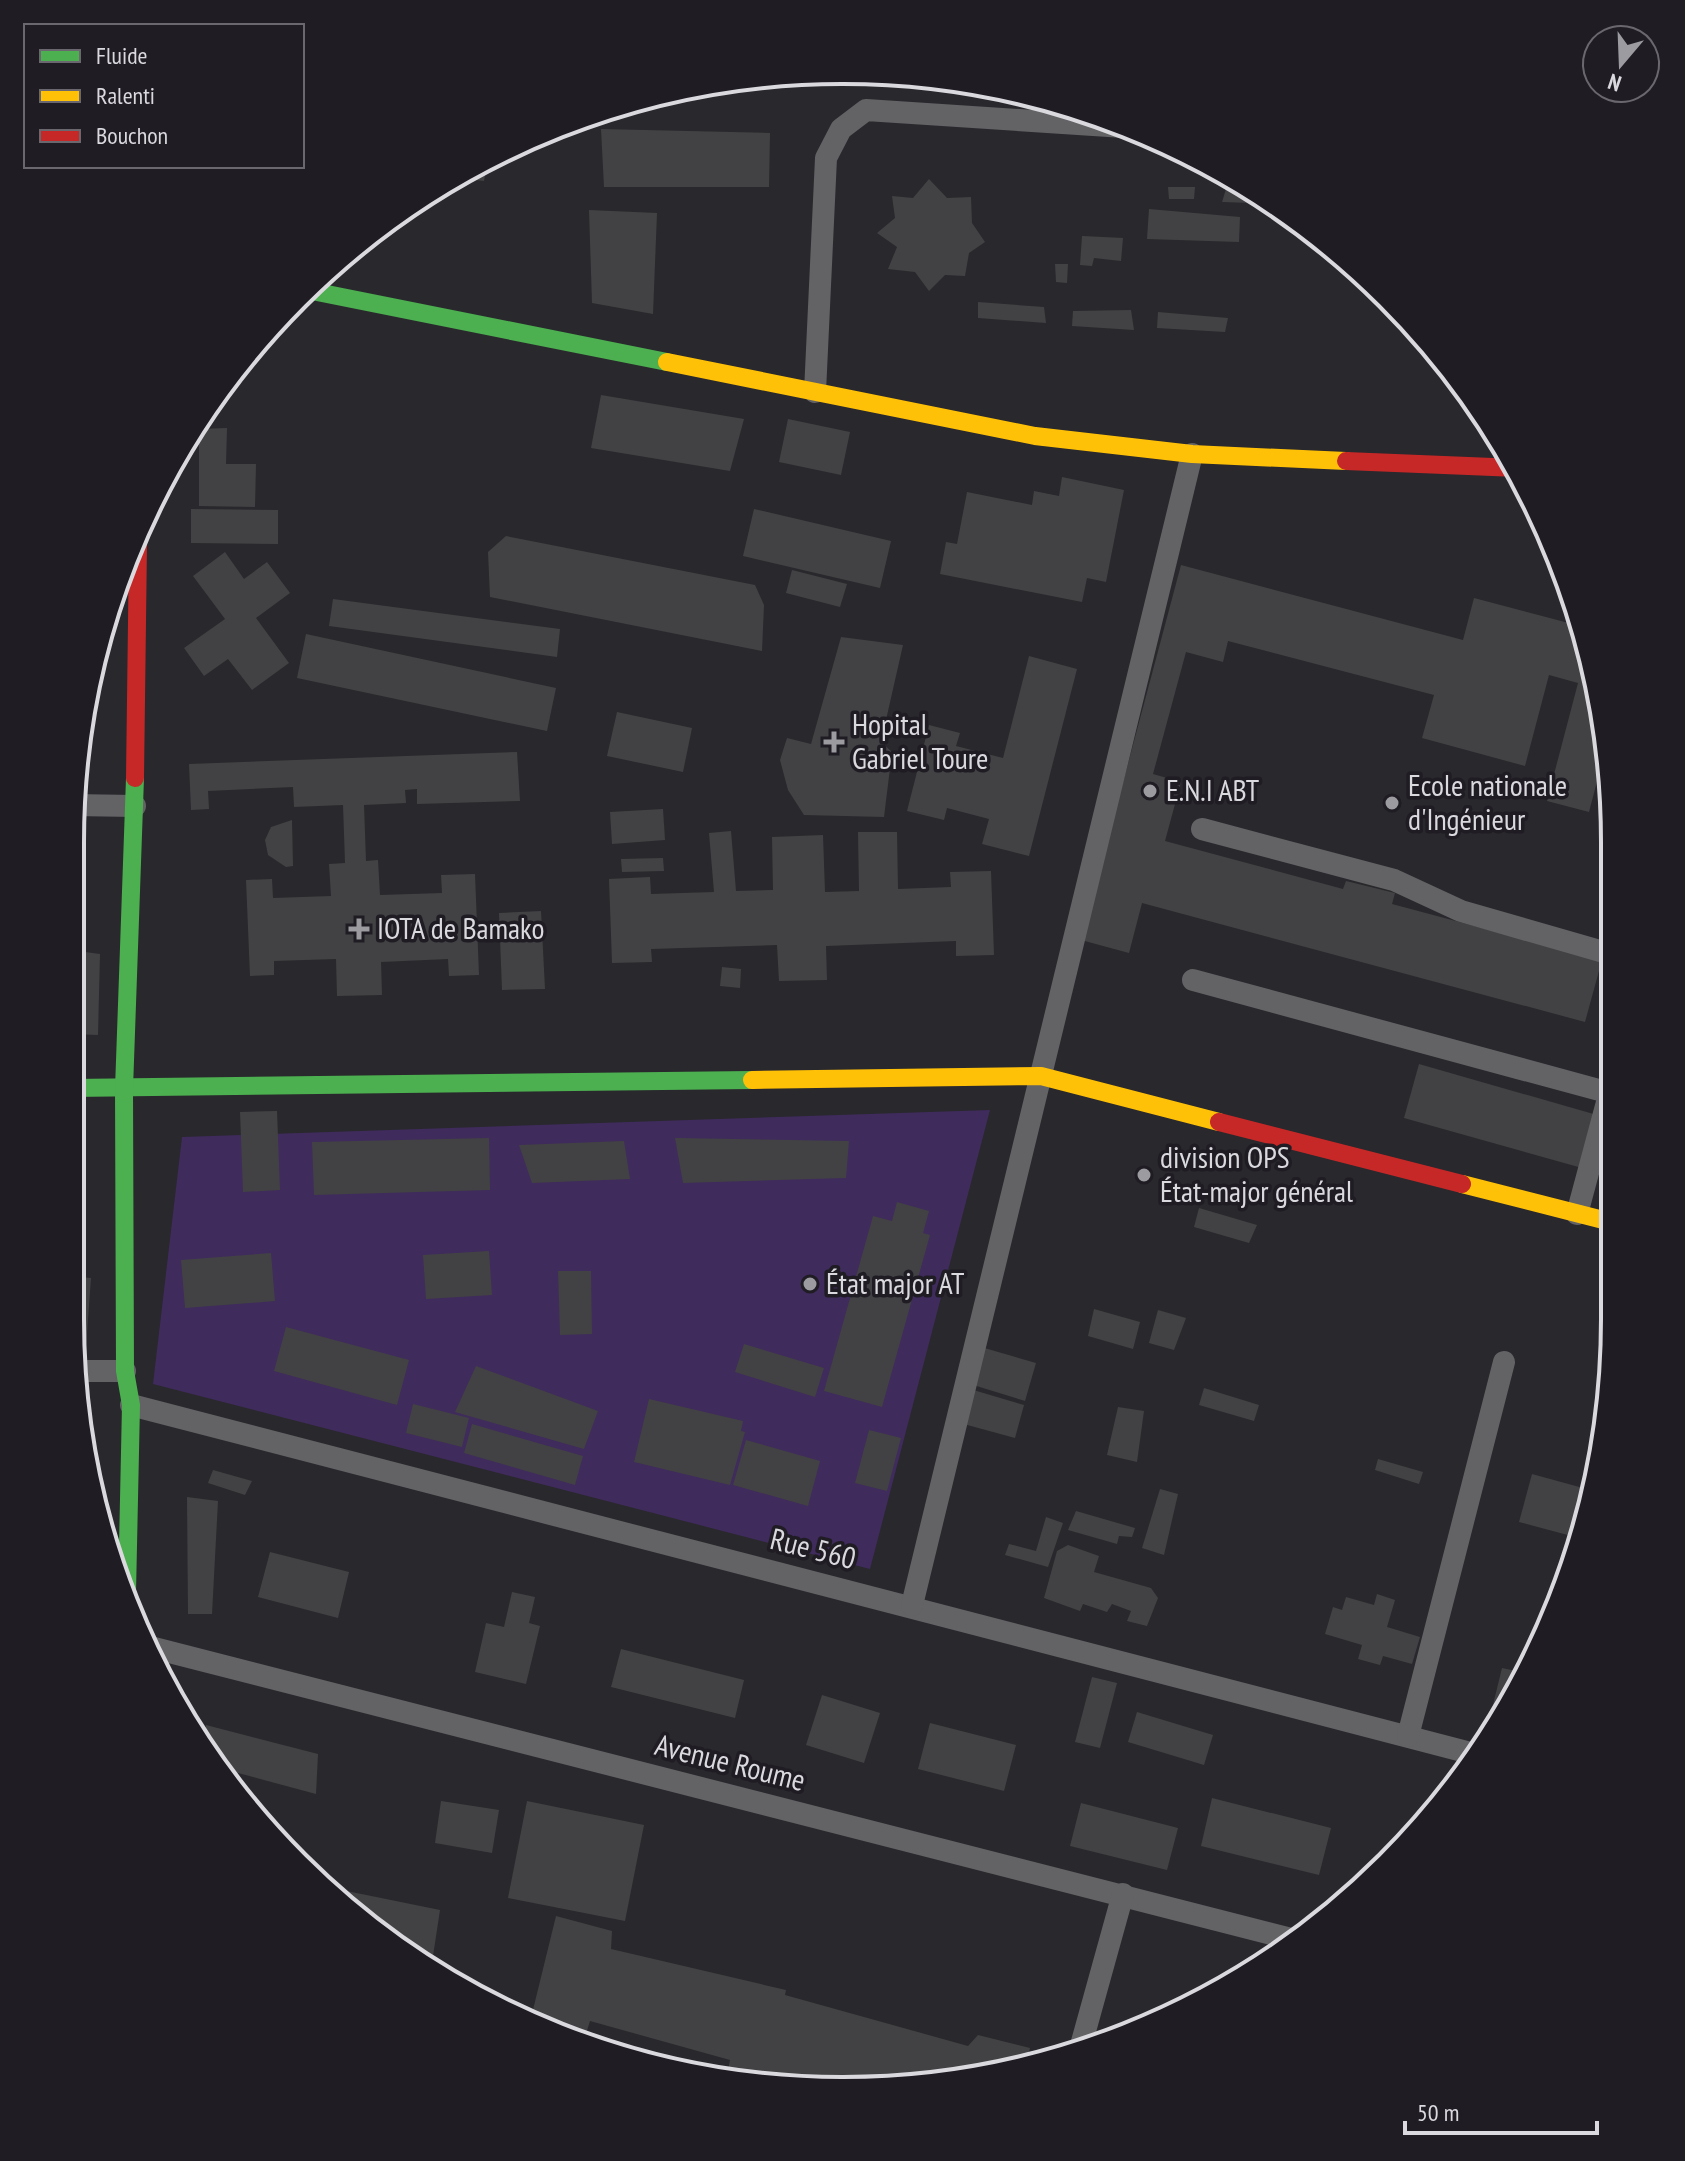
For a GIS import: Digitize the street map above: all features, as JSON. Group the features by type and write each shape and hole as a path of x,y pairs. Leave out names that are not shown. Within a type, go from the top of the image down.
{"main road":[{"path":"320,293 1035,436 1192,454 1441,468 1502,468"},
{"path":"127,1571 131,1405 125,1371 124,1089 135,806 138,563"},
{"path":"84,1088 1041,1076 1601,1220"}],"street":[{"path":"815,392 826,158 841,129 866,110 1088,125"},
{"path":"912,1605 1192,454"},
{"path":"86,805 135,806"},
{"path":"1202,829 1394,880 1461,911 1601,951"},
{"path":"1193,980 1601,1082"},
{"path":"1577,1214 1601,1126"},
{"path":"1408,1736 1504,1362"},
{"path":"86,1371 125,1371"},
{"name":"Rue 560","path":"131,1405 912,1605 1465,1751"},
{"name":"Avenue Roume","path":"160,1650 1281,1936"},
{"path":"1083,2038 1123,1894"}],"shaded area":[{"path":"990,1110 870,1569 153,1384 182,1137"}],"building":[{"path":"601,129 770,133 769,187 604,187"},
{"path":"929,179 947,198 971,197 972,223 985,242 969,253 965,276 945,275 929,291 915,272 888,269 897,247 877,233 895,218 892,196 913,198"},
{"path":"1168,187 1195,187 1194,199 1169,199"},
{"path":"1226,189 1249,203 1222,202"},
{"path":"1149,209 1240,217 1239,242 1147,239"},
{"path":"589,210 657,213 653,314 592,303"},
{"path":"1082,236 1123,238 1121,261 1094,258 1092,266 1080,265"},
{"path":"1055,264 1068,264 1067,283 1056,282"},
{"path":"978,302 1044,307 1046,323 978,318"},
{"path":"1131,310 1134,330 1072,326 1073,311"},
{"path":"1158,312 1228,318 1225,332 1157,328"},
{"path":"601,395 744,419 730,471 591,448"},
{"path":"788,419 850,432 841,475 779,462"},
{"path":"227,428 226,464 256,464 255,507 199,506 199,442 207,429"},
{"path":"1062,477 1124,490 1106,582 1087,578 1082,602 940,574 946,542 957,544 967,492 1032,505 1034,491 1059,496"},
{"path":"191,509 278,510 278,544 191,543"},
{"path":"754,509 891,541 880,588 743,556"},
{"path":"506,536 755,585 764,605 762,651 490,597 488,552"},
{"path":"225,552 244,579 267,562 290,593 256,618 289,663 252,690 228,659 204,676 184,648 225,619 193,576"},
{"name":"E.N.I ABT","path":"1181,565 1463,640 1474,598 1568,623 1595,743 1598,778 1589,812 1547,801 1578,683 1549,675 1525,766 1422,738 1434,695 1228,641 1223,662 1186,652 1153,774 1181,782 1165,841 1343,889 1346,881 1395,893 1392,904 1601,960 1585,1022 1142,903 1129,953 1081,940"},
{"path":"792,570 847,584 840,607 786,593"},
{"path":"333,599 560,629 557,657 329,626"},
{"path":"306,634 556,688 547,731 297,678"},
{"path":"841,637 903,645 881,742 892,752 884,817 804,815 788,790 780,760 787,738 811,744"},
{"path":"1029,656 1077,669 1029,856 982,844 989,819 947,808 944,820 907,811 929,725 960,733 956,746 1003,758"},
{"path":"617,712 692,728 683,772 607,756"},
{"path":"517,752 520,801 417,804 417,789 405,790 406,803 364,805 366,861 378,860 380,895 442,893 441,875 475,874 479,975 449,976 448,959 381,962 382,995 337,996 336,959 274,961 274,975 250,976 246,880 272,879 273,898 331,896 329,864 345,863 343,805 294,807 293,787 208,791 209,809 191,810 189,764"},
{"path":"663,809 665,840 612,844 610,812"},
{"path":"292,820 293,866 286,867 268,855 265,840 271,827"},
{"path":"731,831 736,891 773,890 772,837 823,835 825,892 859,891 858,832 897,832 898,889 951,887 950,872 991,871 994,955 956,956 956,941 826,946 827,980 779,981 777,945 651,949 652,962 612,963 609,879 650,877 651,894 714,892 709,833"},
{"path":"663,858 664,871 622,872 621,859"},
{"path":"541,911 545,989 502,990 499,913"},
{"path":"84,952 100,954 98,1035 84,1034"},
{"path":"722,967 741,969 740,988 720,986"},
{"path":"1419,1064 1597,1115 1582,1168 1404,1118"},
{"path":"277,1111 280,1190 243,1192 240,1112"},
{"path":"489,1138 490,1190 314,1195 312,1142"},
{"path":"675,1138 849,1141 846,1178 683,1183"},
{"path":"624,1141 630,1179 532,1183 519,1145"},
{"path":"897,1202 929,1211 923,1233 930,1235 882,1407 824,1391 873,1216 892,1221"},
{"path":"1199,1208 1257,1225 1249,1243 1194,1227"},
{"path":"489,1251 492,1295 426,1299 423,1255"},
{"path":"271,1253 275,1301 185,1308 181,1260"},
{"path":"558,1271 591,1271 592,1334 560,1335"},
{"path":"84,1277 91,1278 86,1348 84,1318"},
{"path":"1094,1309 1140,1322 1133,1349 1088,1336"},
{"path":"1158,1310 1186,1318 1174,1350 1149,1343"},
{"path":"286,1327 409,1360 397,1405 274,1371"},
{"path":"744,1344 824,1368 815,1397 735,1372"},
{"path":"981,1347 1036,1363 1025,1401 970,1384"},
{"path":"476,1366 598,1411 584,1449 455,1412"},
{"path":"1204,1388 1259,1405 1254,1421 1199,1405"},
{"path":"970,1389 1024,1405 1015,1438 960,1423"},
{"path":"649,1399 743,1421 741,1431 745,1432 730,1485 634,1462"},
{"path":"413,1404 469,1418 462,1447 406,1433"},
{"path":"1118,1407 1144,1411 1137,1462 1107,1455"},
{"path":"472,1424 583,1456 575,1485 464,1453"},
{"path":"869,1430 901,1438 887,1491 855,1483"},
{"path":"746,1440 820,1461 808,1506 733,1485"},
{"path":"1378,1459 1423,1472 1419,1484 1375,1470"},
{"path":"213,1470 252,1481 245,1495 208,1483"},
{"path":"1532,1474 1581,1487 1569,1535 1519,1522"},
{"path":"1160,1489 1178,1494 1164,1555 1142,1548"},
{"path":"187,1497 218,1501 212,1614 188,1614"},
{"path":"1076,1511 1135,1528 1132,1537 1119,1536 1117,1544 1068,1530"},
{"path":"1046,1517 1063,1523 1048,1567 1005,1555 1009,1544 1036,1551"},
{"path":"1068,1545 1099,1556 1094,1572 1151,1588 1158,1598 1147,1626 1127,1621 1131,1611 1112,1604 1107,1612 1083,1604 1080,1611 1044,1598 1057,1551"},
{"path":"270,1552 349,1572 338,1618 258,1597"},
{"path":"512,1592 535,1597 529,1623 540,1626 526,1684 475,1672 486,1623 504,1627"},
{"path":"1377,1594 1395,1600 1387,1627 1420,1637 1412,1664 1383,1656 1380,1665 1358,1659 1362,1645 1325,1634 1333,1607 1342,1610 1346,1597 1374,1605"},
{"path":"621,1649 744,1680 735,1718 611,1687"},
{"path":"1502,1668 1514,1671 1499,1698 1492,1710"},
{"path":"1092,1677 1117,1683 1100,1748 1075,1742"},
{"path":"822,1695 880,1713 864,1763 806,1745"},
{"path":"1137,1712 1213,1735 1204,1765 1128,1742"},
{"path":"930,1723 1016,1745 1004,1791 918,1769"},
{"path":"206,1725 318,1754 316,1794 235,1772 206,1730"},
{"path":"1212,1798 1331,1828 1319,1875 1201,1846"},
{"path":"441,1801 499,1810 492,1853 435,1843"},
{"path":"527,1801 644,1825 625,1921 508,1898"},
{"path":"1081,1803 1178,1828 1167,1870 1070,1846"},
{"path":"344,1890 440,1910 433,1956 381,1920"},
{"path":"556,1916 612,1931 611,1949 786,1990 785,1995 968,2046 978,2035 1030,2048 1029,2053 942,2071 842,2077 793,2075 728,2068 730,2060 590,2021 586,2032 533,2010"}],"traffic: fast":[{"path":"320,293 667,362"},
{"path":"127,1571 131,1405 125,1371 124,1089 135,778"},
{"path":"84,1088 752,1080"}],"traffic: slow":[{"path":"667,362 1035,436 1192,454 1346,461"},
{"path":"752,1080 1041,1076 1219,1122"},
{"path":"1462,1184 1601,1219"}],"traffic: jam":[{"path":"1346,461 1501,467"},
{"path":"135,778 138,563"},
{"path":"1219,1122 1462,1184"}],"place":[{"name":"Hopital Gabriel Toure","path":"834,742"},
{"name":"E.N.I ABT","path":"1150,791"},
{"name":"Ecole nationale d'Ingénieur","path":"1392,803"},
{"name":"IOTA de Bamako","path":"359,929"},
{"name":"division OPS État-major général","path":"1144,1175"},
{"name":"État major AT","path":"810,1284"}]}
